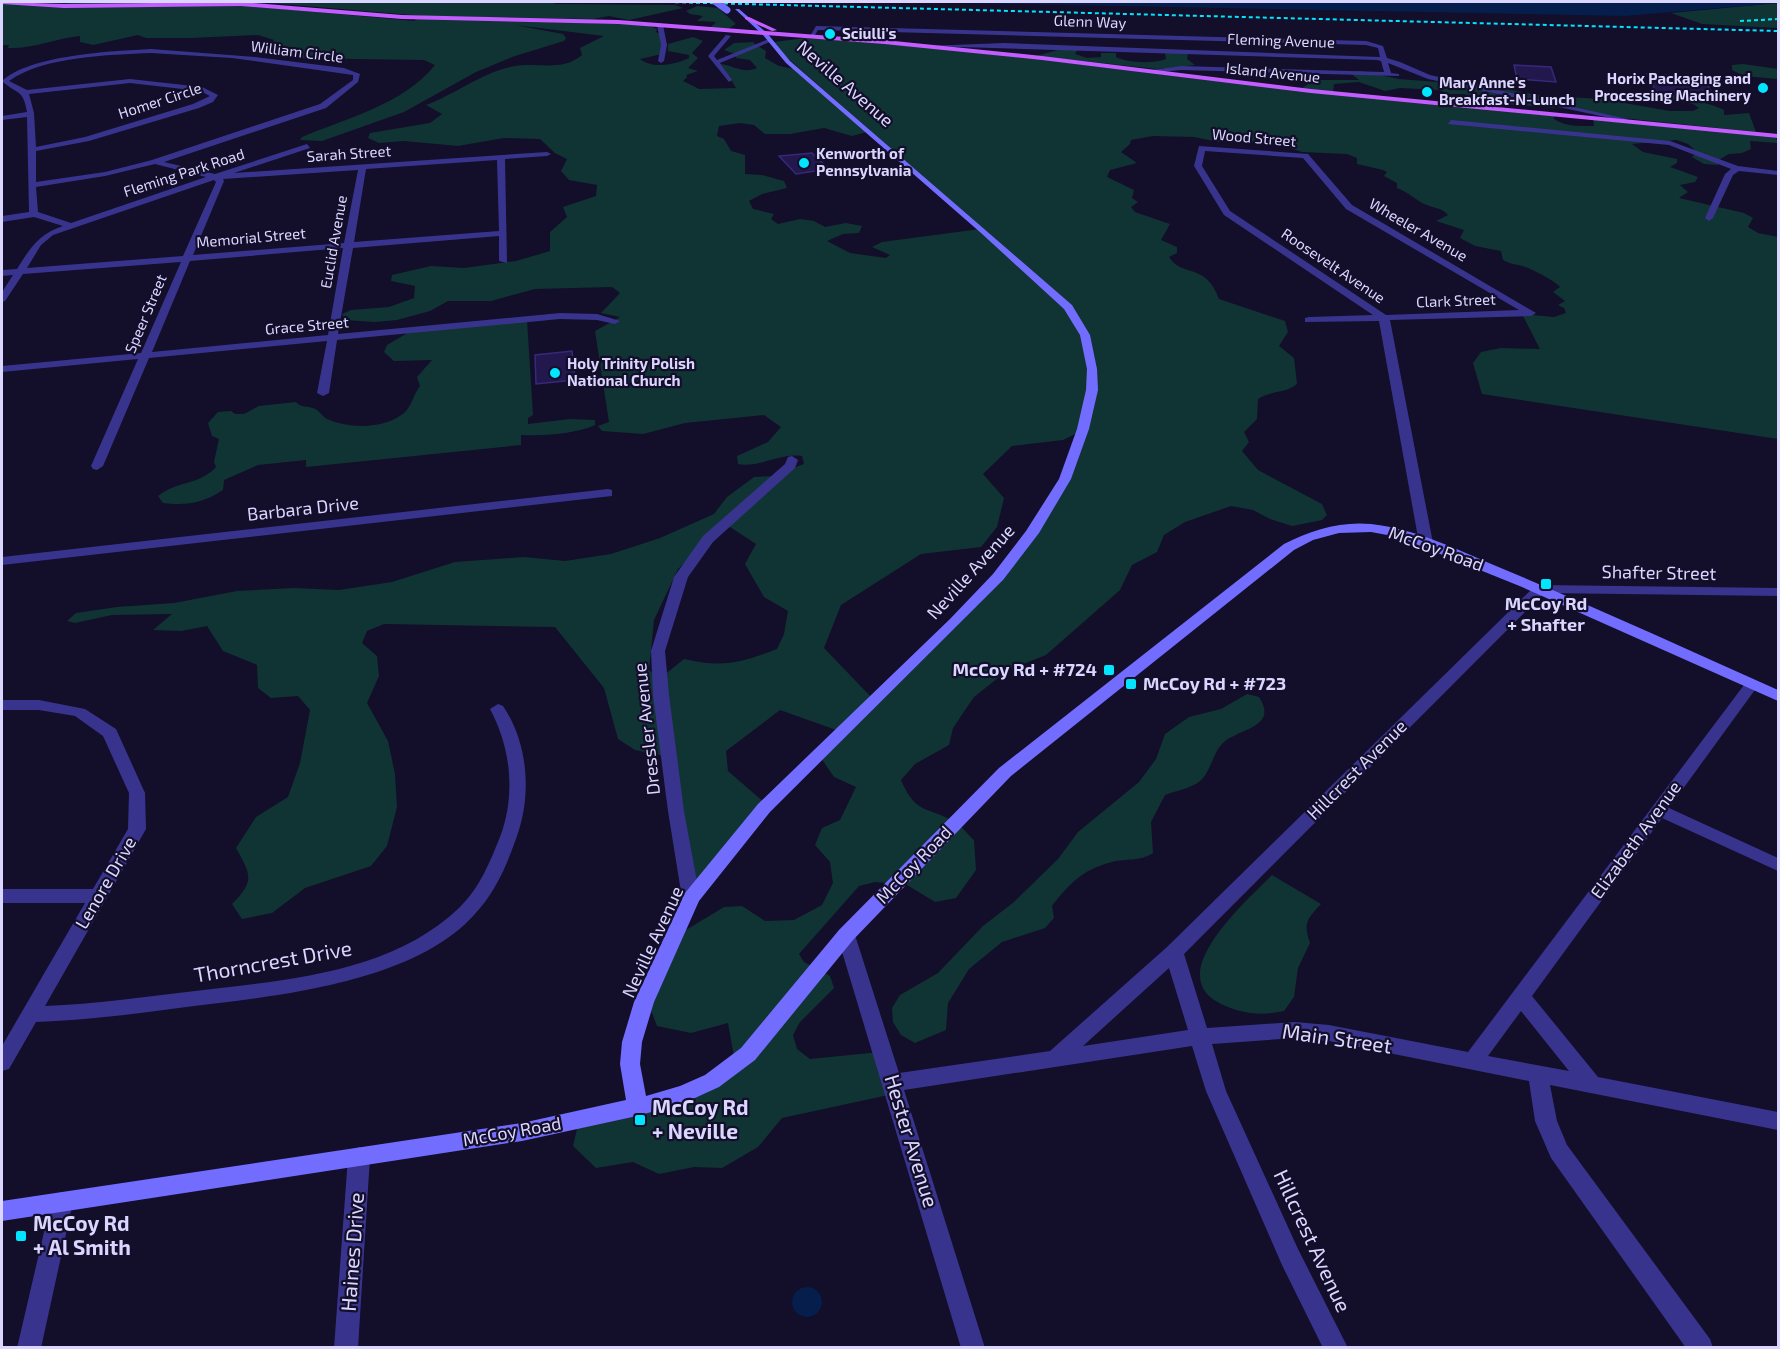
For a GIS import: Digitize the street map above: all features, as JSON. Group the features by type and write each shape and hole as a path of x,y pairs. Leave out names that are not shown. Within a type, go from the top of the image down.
{"main road":[{"path":"2,2 64,6 241,4 402,17 537,18 708,30 739,27 744,19 769,29 807,37"},
{"name":"Island Avenue","path":"708,30 767,38 807,37 930,46 1323,92 1624,119 1779,136"}],"street":[{"path":"716,2 744,19"},
{"path":"726,2 744,19"},
{"name":"Neville Avenue","path":"637,1107 630,1064 632,1042 644,1002 691,898 765,808 998,577 1026,541 1065,478 1083,429 1092,390 1090,348 1079,322 1068,308 984,231 788,62 767,38 744,19"},
{"path":"660,26 664,45 661,61"},
{"name":"Glenn Way","path":"807,37 816,28 1225,39 1374,45 1381,47 1382,58"},
{"path":"728,36 712,54 729,80"},
{"path":"716,62 732,57 767,38"},
{"path":"1225,39 1230,54"},
{"name":"Fleming Avenue","path":"930,46 1004,45 1382,58 1428,77 1624,119"},
{"name":"William Circle","path":"22,71 56,61 160,51 344,70 359,77 329,103 155,162 105,174 32,185"},
{"path":"1382,58 1388,75"},
{"path":"1148,71 1181,68 1428,77"},
{"path":"2,70 22,71"},
{"path":"1240,70 1352,75"},
{"path":"22,71 5,81 25,92 30,114 34,214"},
{"name":"Homer Circle","path":"25,92 130,81 202,89 214,95 210,100 196,106 109,132 31,150"},
{"path":"2,118 30,114"},
{"path":"1451,122 1670,143 1737,168 1779,173"},
{"name":"Fleming Park Road","path":"2,299 43,238 69,225 307,146"},
{"name":"Wood Street","path":"1202,148 1305,156"},
{"name":"Roosevelt Avenue","path":"1202,148 1198,166 1227,213 1384,318 1426,543"},
{"name":"Sarah Street","path":"155,162 215,177 547,154"},
{"name":"Wheeler Avenue","path":"1305,156 1349,207 1531,313"},
{"path":"501,157 504,261"},
{"name":"Euclid Avenue","path":"323,393 362,167"},
{"path":"1709,218 1730,174 1737,168"},
{"name":"Speer Street","path":"97,466 220,180 215,177"},
{"path":"2,219 34,214 69,225"},
{"name":"Memorial Street","path":"2,273 503,233"},
{"name":"Clark Street","path":"1309,320 1531,313"},
{"name":"Grace Street","path":"2,369 560,316 592,316 615,321"},
{"name":"Dressler Avenue","path":"691,898 673,788 661,695 658,651 681,577 708,539 791,465 792,460"},
{"name":"Barbara Drive","path":"2,561 608,493"},
{"name":"McCoy Road","path":"2,1210 522,1132 637,1107 684,1094 732,1068 748,1054 846,935 1005,772 1289,547 1329,530 1352,527 1394,532 1426,543 1540,589 1779,696"},
{"name":"Shafter Street","path":"1540,589 1779,592"},
{"name":"Hillcrest Avenue","path":"1054,1060 1174,952 1540,589"},
{"name":"Elizabeth Avenue","path":"1472,1062 1752,684"},
{"name":"Lenore Drive","path":"2,705 39,705 80,712 110,733 137,793 137,829 2,1064"},
{"name":"Thorncrest Drive","path":"30,1014 76,1013 262,991 319,981 375,967 408,953 436,935 476,902 495,876 507,849 515,814 515,750 509,726 498,709"},
{"path":"1659,810 1779,865"},
{"path":"2,897 99,896"},
{"name":"Hester Avenue","path":"846,935 973,1347"},
{"name":"Hillcrest Avenue","path":"1174,952 1216,1091 1271,1216 1336,1347"},
{"path":"1521,997 1593,1086"},
{"name":"Main Street","path":"893,1083 1199,1037 1295,1030 1329,1034 1779,1121"},
{"path":"1538,1076 1546,1121 1559,1151 1701,1347"},
{"name":"Haines Drive","path":"346,1347 359,1157"},
{"path":"29,1347 62,1202"}],"green space":[{"path":"2,2 60,7 240,5 414,21 419,18 647,25 657,29 656,32 660,34 662,54 640,59 651,64 671,64 689,58 689,55 668,51 668,44 693,37 703,41 692,53 698,58 688,68 698,71 686,75 683,81 699,89 736,88 721,64 743,70 757,68 750,60 736,58 735,54 724,50 734,43 755,42 753,43 766,51 765,58 779,66 794,69 867,132 852,136 824,128 790,134 765,134 754,125 740,123 719,126 717,136 724,139 731,151 745,155 745,174 762,175 784,181 787,188 762,194 749,201 753,209 774,214 771,219 778,224 800,219 814,221 825,227 846,223 862,226 859,233 843,234 827,241 850,253 886,258 890,255 872,247 882,242 980,229 1043,285 1073,318 1083,335 1088,351 1089,372 1079,432 1063,440 1012,446 983,474 1004,498 997,527 981,547 921,554 841,605 824,648 872,698 839,731 780,710 726,751 728,771 765,803 695,886 663,676 684,659 710,663 732,663 777,649 784,634 788,611 764,597 745,564 756,544 727,525 783,472 804,464 802,456 746,465 738,464 737,456 768,442 781,427 764,415 685,423 643,434 602,431 598,426 609,422 595,331 620,317 601,313 620,293 612,287 535,289 491,301 448,301 430,311 397,320 375,322 345,320 342,314 351,310 389,307 414,298 415,286 391,281 392,275 431,266 464,268 516,261 550,251 550,232 567,217 563,207 596,196 597,185 569,180 561,171 567,159 555,153 540,139 504,138 458,146 404,141 379,143 368,138 370,133 430,123 442,114 426,105 504,69 524,65 558,65 574,60 582,55 580,48 604,36 515,25 563,34 566,38 564,41 515,56 476,72 404,112 322,141 300,140 302,137 391,100 422,79 435,65 424,60 286,58 268,50 274,40 258,35 146,38 138,35 93,45 80,42 80,36 26,47 8,48 9,45 2,45"},
{"path":"36,2 258,2 72,4"},
{"path":"258,2 550,2 556,4 675,5 683,8 629,20 609,16 593,19 424,16"},
{"path":"1778,3 1778,28 1702,24 1671,13"},
{"path":"697,6 718,8 736,24 729,28 710,28 716,22 697,21 703,16 686,11"},
{"path":"805,38 975,51 1206,80 1557,114 1553,118 1572,125 1594,126 1593,117 1776,138 1778,143 1750,141 1751,149 1742,153 1729,154 1717,161 1718,165 1704,164 1692,157 1697,152 1688,144 1677,140 1632,144 1643,152 1677,159 1677,163 1670,167 1698,177 1695,182 1680,185 1688,192 1679,198 1744,213 1753,218 1748,227 1758,233 1778,237 1778,439 1482,394 1473,363 1481,352 1501,348 1540,349 1522,314 1554,317 1566,313 1564,308 1558,305 1565,301 1553,292 1560,287 1557,284 1531,269 1503,260 1501,251 1475,246 1460,238 1464,230 1436,221 1448,215 1446,212 1422,203 1397,188 1397,183 1384,176 1387,172 1357,164 1357,158 1347,154 1302,152 1281,145 1246,141 1219,142 1194,137 1153,136 1131,140 1121,152 1137,163 1110,170 1107,177 1134,190 1132,198 1138,202 1131,207 1135,212 1170,224 1161,240 1177,247 1177,253 1169,257 1174,263 1208,280 1219,299 1285,321 1288,332 1279,346 1294,358 1297,384 1258,399 1257,419 1244,432 1249,442 1242,451 1258,470 1322,504 1327,515 1322,520 1292,526 1270,519 1253,510 1231,506 1185,522 1164,535 1157,552 1132,565 1120,590 1046,655 1008,670 974,697 953,728 949,745 915,764 901,780 912,800 918,805 956,823 974,840 976,870 956,898 935,902 907,885 875,882 859,886 799,954 804,962 830,976 834,988 800,1022 793,1035 797,1049 810,1059 880,1052 893,1094 782,1118 758,1147 722,1168 694,1167 659,1174 633,1162 596,1168 573,1146 578,1125 736,1068 728,1023 691,1033 657,1026 647,1000 676,936 724,907 742,906 765,921 794,920 822,905 833,883 830,862 815,845 822,828 840,820 856,787 834,777 821,758 1035,534 1087,426 1092,348 1072,307 777,49 774,42"},
{"path":"1065,48 1078,49 1075,54 1087,58 1101,57 1101,53 1116,53 1116,57 1121,59 1141,62 1166,59 1165,53 1188,52 1187,59 1195,65 1157,69 1036,56"},
{"path":"1743,64 1778,69 1778,79 1744,76 1732,70 1732,65"},
{"path":"1361,71 1399,79 1450,83 1557,108 1505,104 1463,94 1448,94 1439,90 1400,88 1385,91 1359,82 1334,84 1333,92 1301,89 1314,80 1359,80 1349,72"},
{"path":"1444,76 1537,95 1601,99 1670,111 1693,111 1699,108 1693,104 1650,96 1688,99 1724,110 1724,115 1749,113 1756,132 1623,118 1453,82 1439,77"},
{"path":"527,320 533,415 528,418 528,424 570,419 595,420 595,425 559,434 521,435 521,445 306,467 306,460 258,465 224,480 223,490 202,501 187,504 163,503 158,496 172,488 203,477 216,467 214,462 219,439 212,436 208,423 218,412 231,411 235,414 244,414 259,406 296,402 301,406 318,411 327,419 346,425 377,425 396,418 407,410 420,386 417,377 432,360 394,361 384,352 387,345 409,332"},
{"path":"775,476 678,569 654,620 649,670 657,677 665,756 635,750 618,739 604,688 555,627 384,624 367,631 362,643 377,656 379,676 367,703 388,741 395,774 397,807 387,846 371,866 305,888 272,913 242,919 232,904 244,889 248,877 245,865 236,848 256,817 288,797 300,763 310,710 298,696 271,698 258,688 257,665 223,651 207,626 181,631 153,630 172,614 112,615 75,623 67,621 76,613 117,607 174,603 237,591 294,588 339,590 392,582 455,562 524,557 565,561 611,554 660,538 714,514 727,497 754,477"},
{"path":"1247,694 1259,697 1264,707 1261,721 1224,742 1200,781 1165,795 1151,822 1153,853 1143,858 1102,865 1078,878 1052,906 1054,918 1045,928 1002,942 969,969 948,1003 946,1030 915,1043 901,1035 893,1022 892,1008 900,995 938,973 983,926 1014,902 1058,859 1078,832 1139,782 1156,759 1165,734 1189,717 1221,709"},
{"path":"1272,875 1321,904 1308,922 1307,931 1310,943 1298,968 1294,997 1284,1011 1260,1014 1244,1012 1221,1004 1205,991 1200,975 1204,957 1215,938 1246,901"}],"water":[{"path":"911,2 1778,2 1778,3 1625,16"},
{"path":"807,1287 818,1291 822,1302 818,1313 807,1317 796,1313 792,1302 796,1291"}],"building":[{"path":"1514,65 1551,67 1556,82 1517,79"},
{"path":"1647,74 1703,78 1716,99 1658,95"},
{"name":"Kenworth of Pennsylvania","path":"812,153 829,169 796,174 779,156"},
{"name":"Holy Trinity Polish National Church","path":"572,351 575,380 536,384 535,355"}],"railway":[{"path":"668,2 1778,31"},
{"path":"1740,21 1778,19"}],"place":[{"name":"Sciulli's","path":"830,34"},
{"name":"Horix Packaging and Processing Machinery","path":"1763,88"},
{"name":"Mary Anne's Breakfast-N-Lunch","path":"1427,92"},
{"name":"Kenworth of Pennsylvania","path":"804,163"},
{"name":"Holy Trinity Polish National Church","path":"555,373"},
{"name":"McCoy Rd + Shafter","path":"1546,584"},
{"name":"McCoy Rd + #724","path":"1109,670"},
{"name":"McCoy Rd + #723","path":"1131,684"},
{"name":"McCoy Rd + Neville","path":"640,1120"},
{"name":"McCoy Rd + Al Smith","path":"21,1236"}]}
